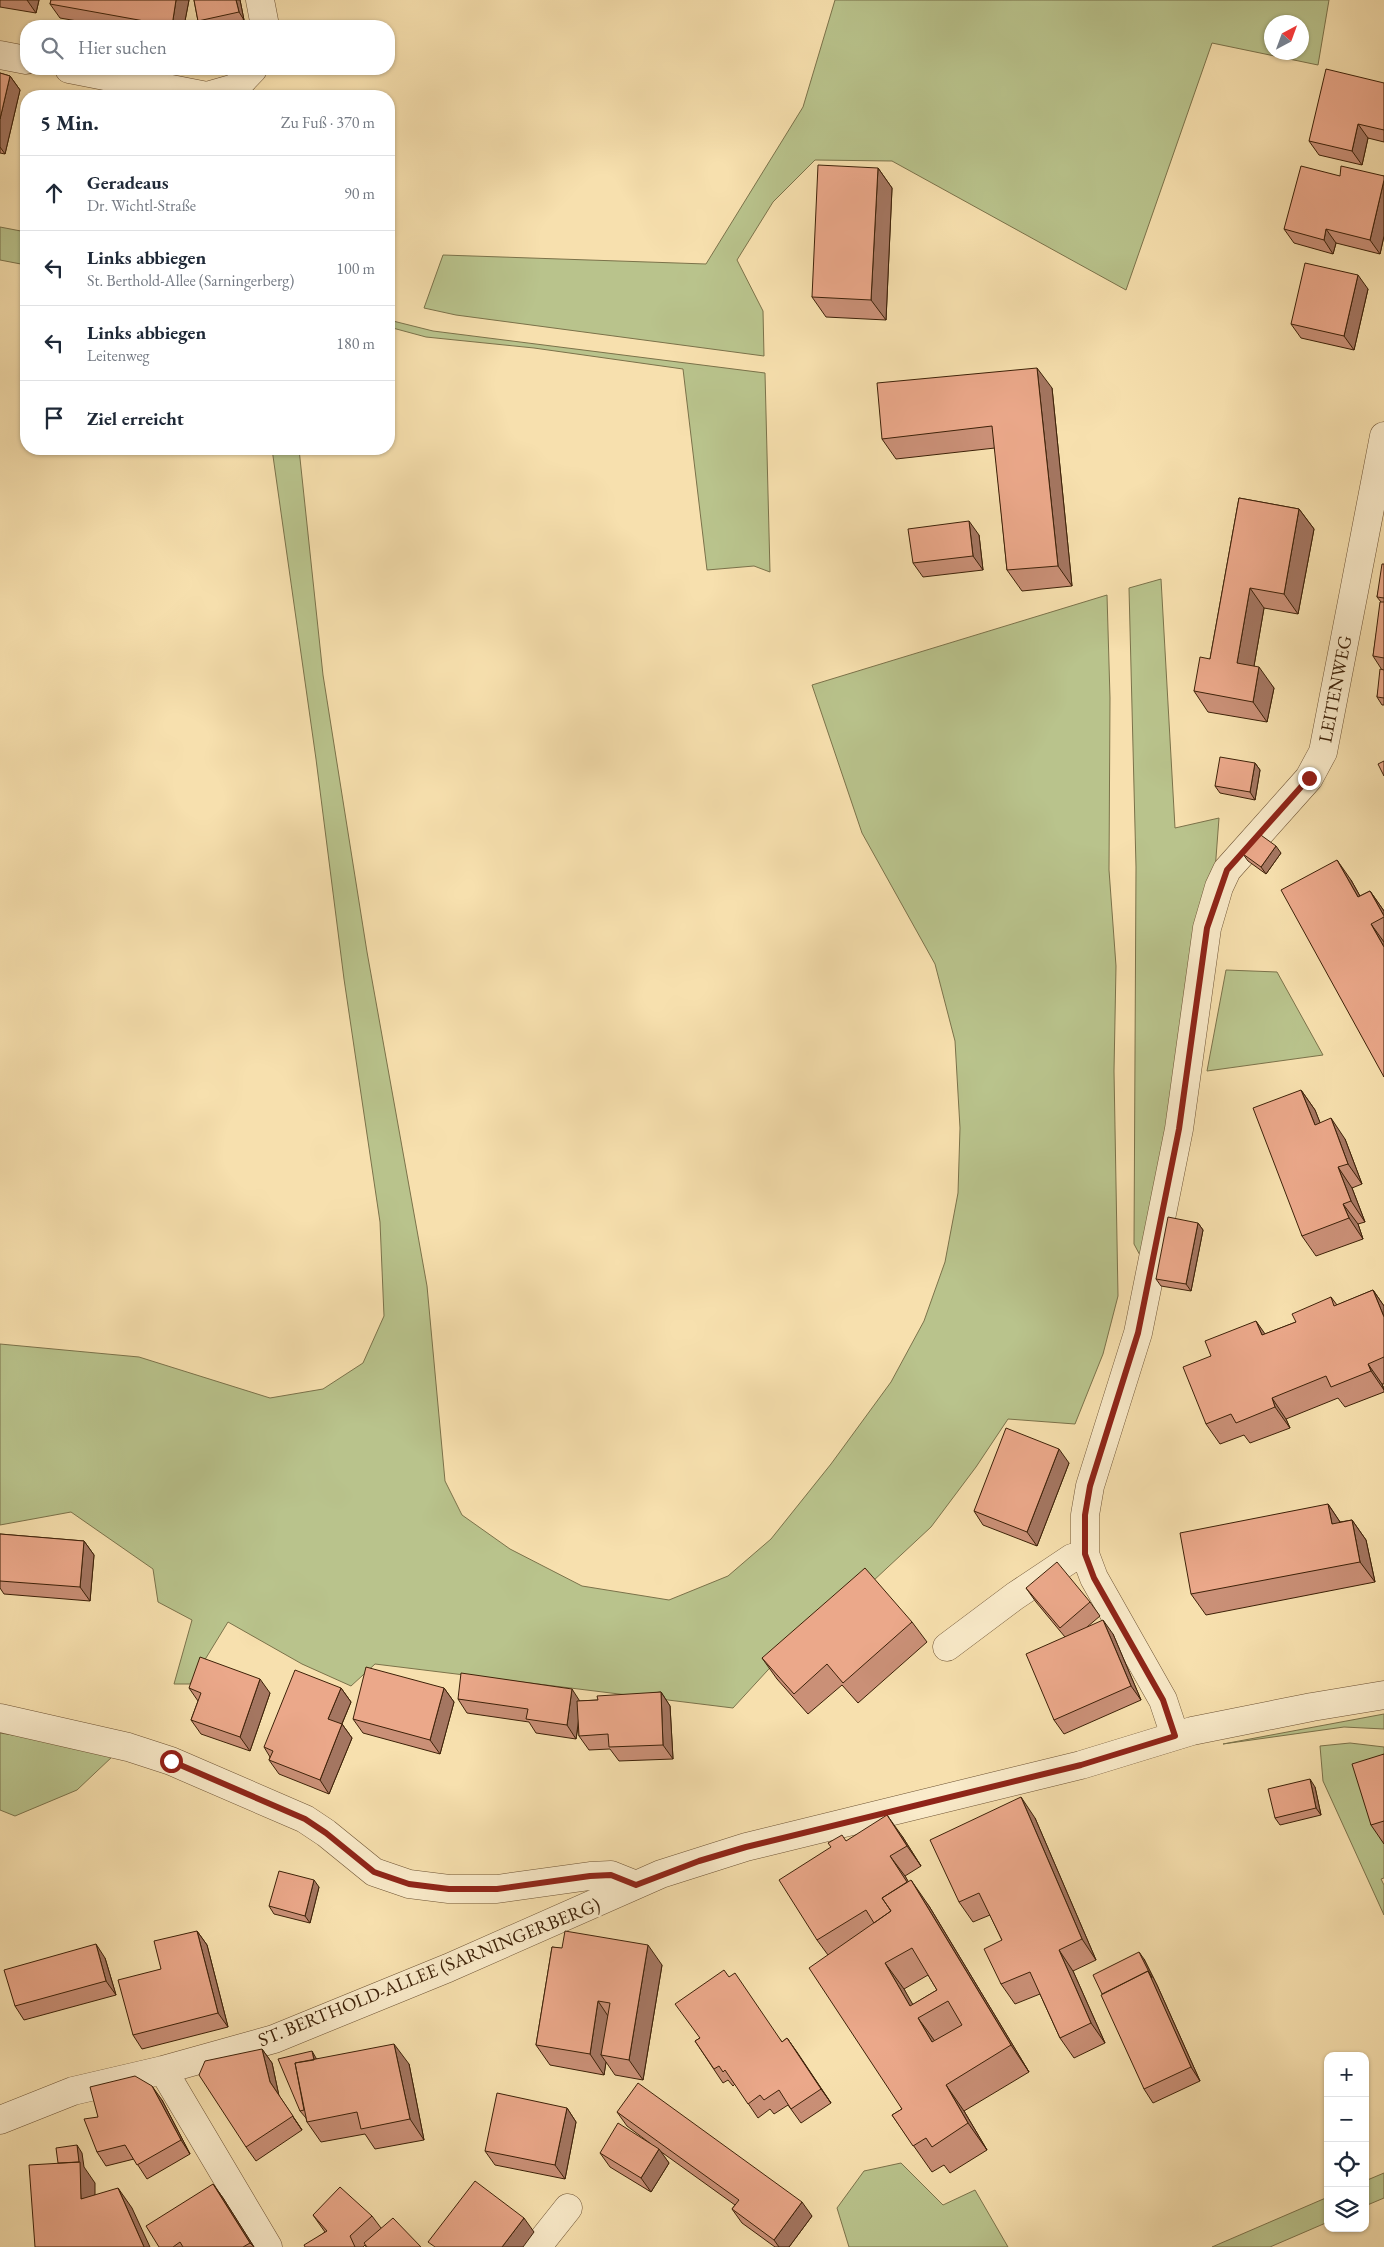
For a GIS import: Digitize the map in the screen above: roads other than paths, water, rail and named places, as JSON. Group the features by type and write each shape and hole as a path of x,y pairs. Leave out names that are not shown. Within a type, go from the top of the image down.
{"street":[{"path":"260,0 264,20"},
{"path":"0,55 20,59"},
{"path":"100,75 177,90"},
{"path":"228,90 235,88 247,75"},
{"name":"LEITENWEG","path":"1175,1736 1163,1700 1094,1578 1085,1554 1085,1515 1090,1486 1138,1333 1179,1129 1207,928 1227,870 1309,778 1323,752 1384,436"},
{"path":"947,1647 1015,1596 1072,1558 1085,1554"},
{"name":"ST. BERTHOLD-ALLEE (SARNINGERBERG)","path":"0,2120 73,2091 162,2070 274,2039 448,1968 636,1885 689,1864 746,1847 1063,1770 1175,1736 1312,1707 1384,1695"},
{"path":"0,1718 128,1747 171,1761 305,1819 326,1833 374,1872 409,1884 449,1889 497,1889 590,1876 611,1875 636,1885"},
{"path":"162,2070 268,2247"},
{"path":"537,2247 568,2208"}]}
